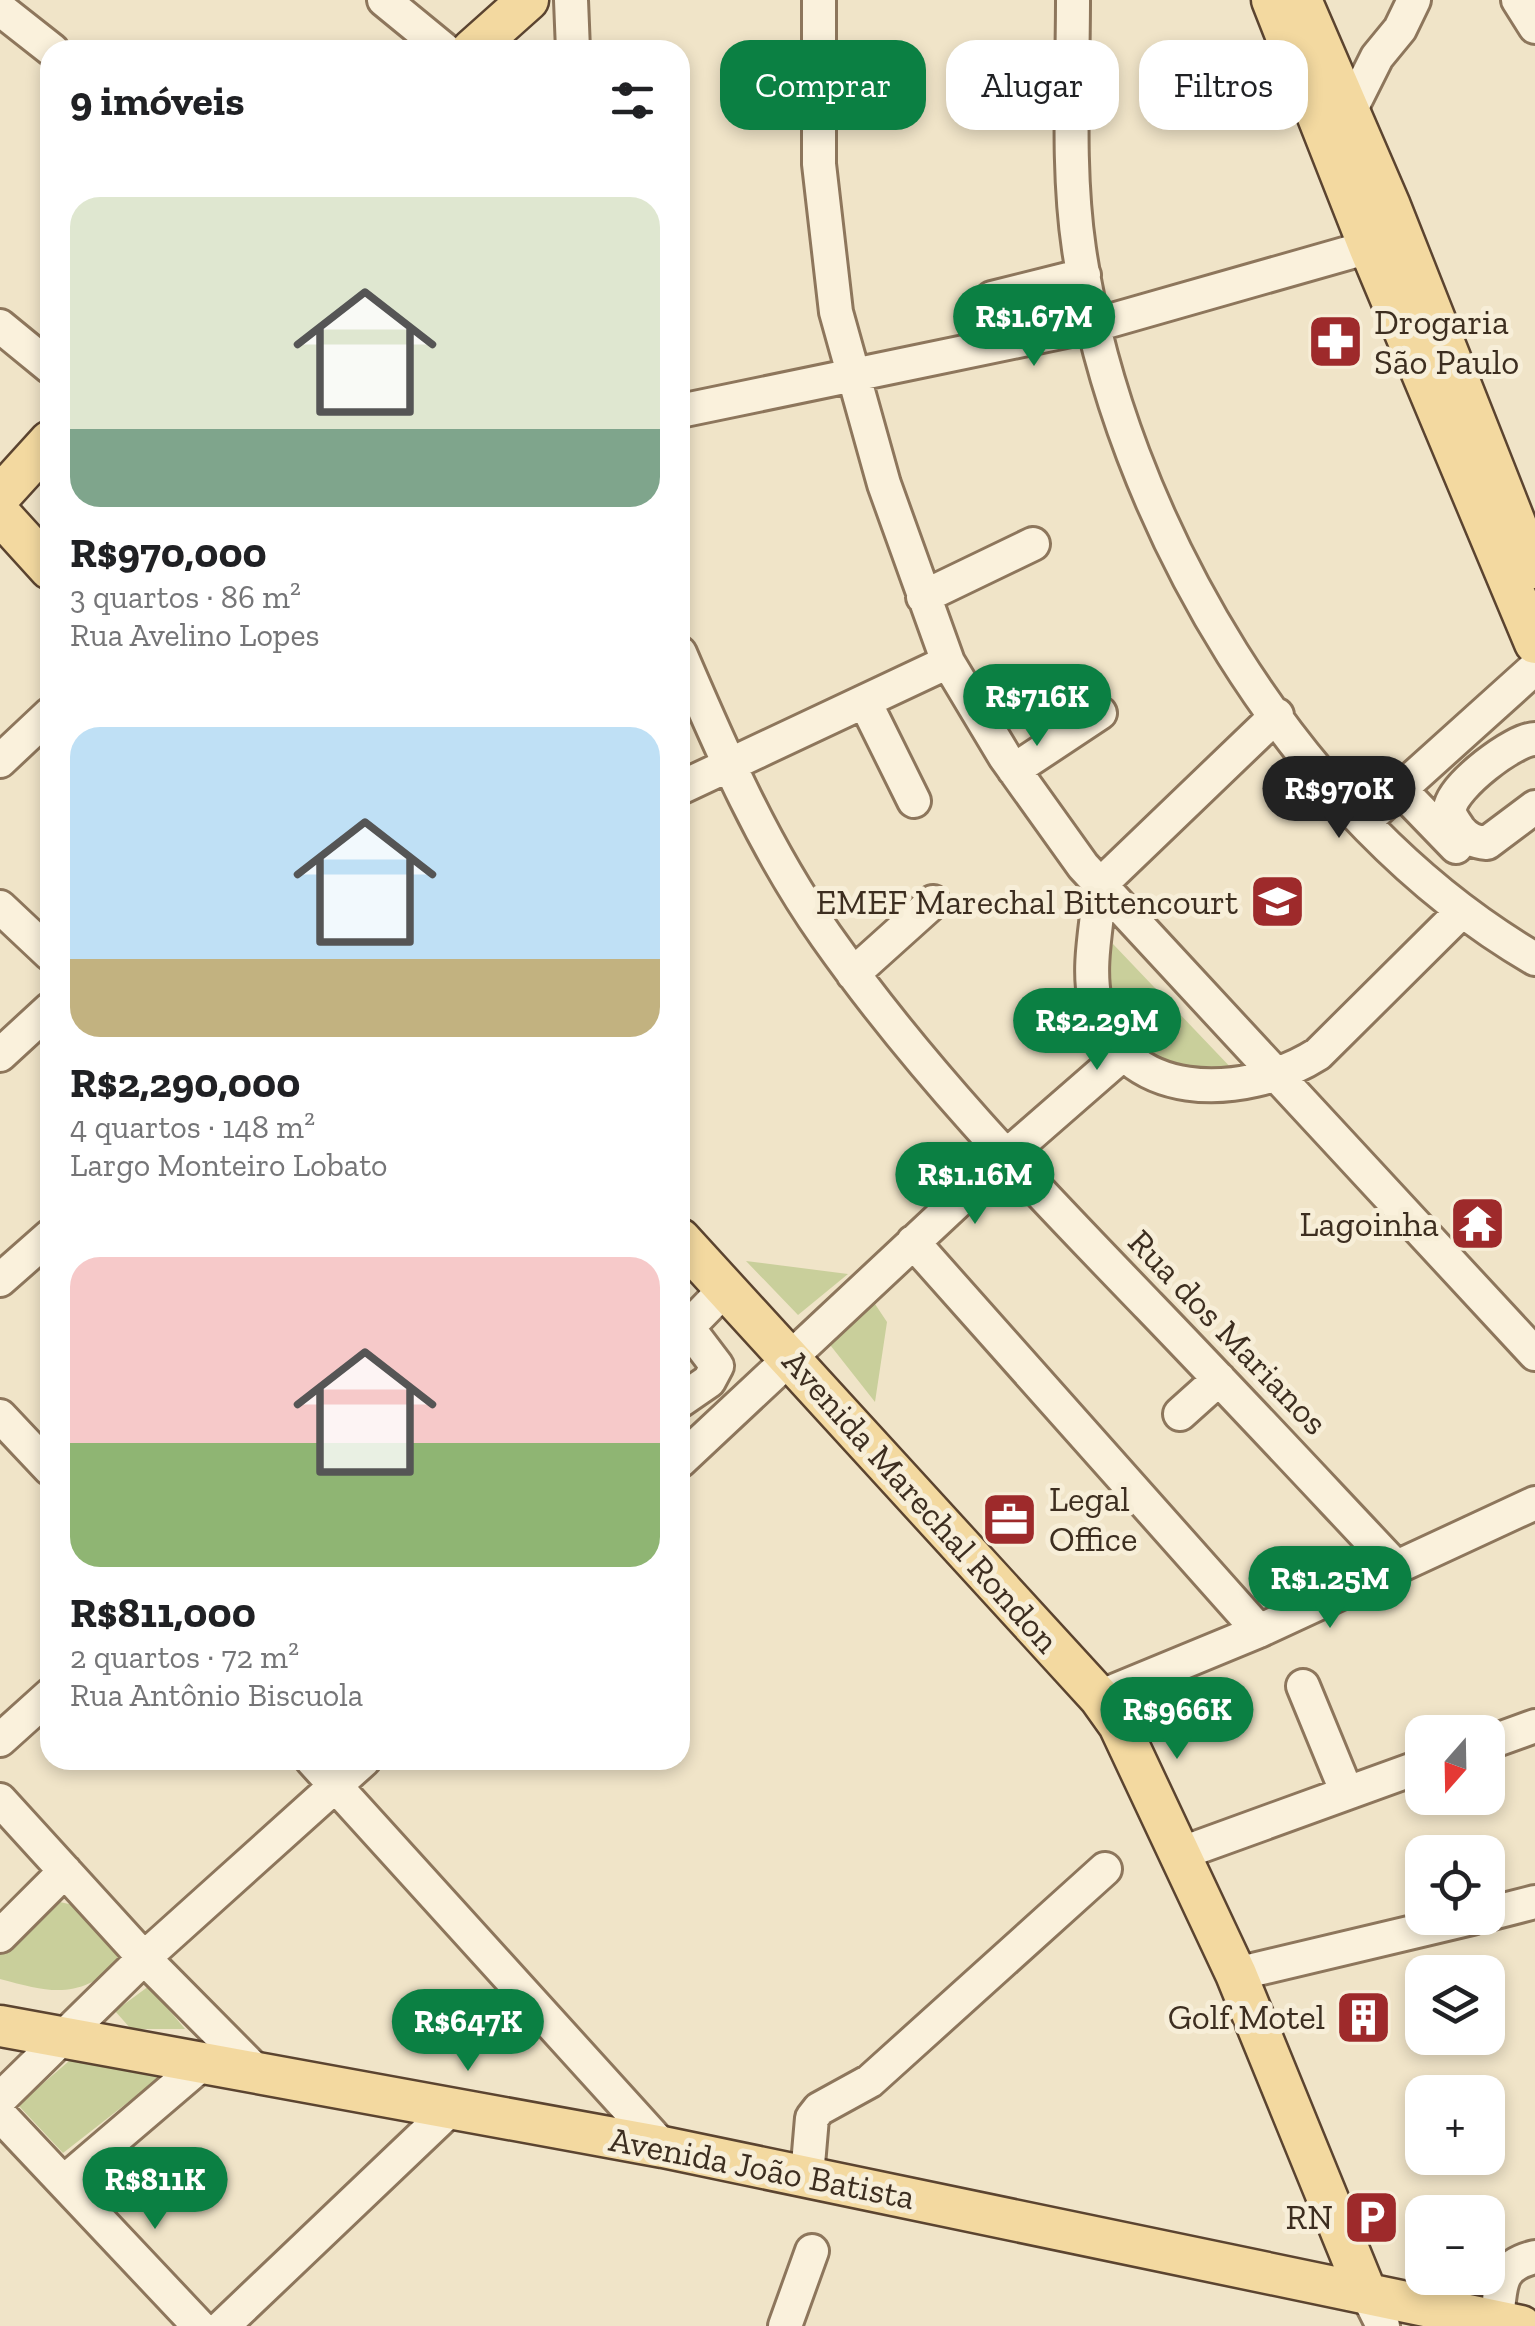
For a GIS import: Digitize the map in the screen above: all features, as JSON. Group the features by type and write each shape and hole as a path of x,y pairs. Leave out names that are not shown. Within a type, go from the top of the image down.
{"main road":[{"path":"483,40 528,0"},
{"path":"1272,0 1532,552"},
{"path":"1302,0 1350,112 1386,243 1535,642"},
{"path":"0,496 40,452"},
{"path":"0,514 40,553"},
{"name":"Avenida Marechal Rondon","path":"690,1250 1100,1696 1133,1752 1182,1852 1365,2290"},
{"name":"Avenida João Batista","path":"0,2026 663,2147 1365,2290 1509,2324"}],"street":[{"path":"384,0 433,40"},
{"path":"571,0 573,40"},
{"path":"819,0 816,78 826,246 853,373 923,597 948,662 1014,770 1100,885 1535,1354"},
{"path":"1073,0 1073,176 1084,276 1122,422 1180,558 1223,635 1276,715 1364,822 1461,912 1535,958"},
{"path":"1350,112 1376,57 1400,29 1414,0"},
{"path":"1518,0 1535,28"},
{"path":"0,9 40,41"},
{"path":"1333,72 1376,57"},
{"path":"690,410 1095,325 1386,243"},
{"path":"992,298 1084,276"},
{"path":"0,326 40,358"},
{"path":"923,597 1033,544"},
{"path":"690,783 948,662"},
{"path":"1364,822 1535,668"},
{"name":"Rua dos Marianos","path":"690,677 728,766 772,851 898,1035 1006,1157 1394,1566"},
{"path":"865,702 914,801"},
{"path":"1014,770 1100,713"},
{"path":"1276,715 1100,885 1092,984 1106,1030 1122,1055 1146,1072 1196,1086 1226,1086 1276,1075 1318,1054 1461,912"},
{"path":"0,761 40,723"},
{"path":"1535,739 1513,744 1456,794 1450,816 1464,836 1487,843 1535,807"},
{"path":"1400,789 1463,855 1478,860 1487,856"},
{"path":"853,974 933,902"},
{"path":"0,907 40,945"},
{"path":"0,1055 40,1018"},
{"path":"690,1452 1006,1157 1122,1055"},
{"path":"914,1242 1259,1631"},
{"path":"0,1280 40,1245"},
{"path":"690,1393 717,1366 692,1332 692,1323 726,1288"},
{"path":"1180,1414 1219,1378"},
{"path":"0,1416 40,1458"},
{"path":"1100,1696 1259,1631 1535,1504"},
{"path":"1303,1686 1347,1793"},
{"path":"0,1740 40,1704"},
{"path":"1505,1737 1535,1726"},
{"path":"321,1770 663,2147"},
{"path":"0,2099 144,1958 353,1770"},
{"path":"1182,1852 1405,1772"},
{"path":"0,1800 144,1958 260,2075"},
{"path":"807,2176 812,2118 819,2109 870,2081 1106,1869"},
{"path":"0,1936 65,1871"},
{"path":"1505,1910 1535,1902"},
{"path":"1236,1974 1405,1934"},
{"path":"65,2181 202,2064"},
{"path":"223,2326 453,2107"},
{"path":"0,2116 200,2326"},
{"path":"781,2322 812,2252"},
{"path":"1509,2324 1506,2271 1514,2262 1535,2257"},
{"name":"Avenida Marechal Rondon","path":"1365,2290 1382,2326"}],"green space":[{"path":"1113,944 1235,1072 1167,1076 1121,1034 1102,960"},
{"path":"746,1261 848,1274 798,1315"},
{"path":"873,1301 887,1322 875,1402 827,1341"},
{"path":"46,1899 78,1906 125,1960 93,1982 66,1990 0,1979 0,1945"},
{"path":"149,1986 185,2029 131,2029 115,2011"},
{"path":"76,2055 168,2071 63,2153 18,2105"}],"place":[{"name":"Drogaria São Paulo","path":"1335,342"},
{"name":"EMEF Marechal Bittencourt","path":"1277,902"},
{"name":"Lagoinha","path":"1478,1224"},
{"name":"Legal Office","path":"1010,1519"},
{"name":"Golf Motel","path":"1364,2017"},
{"name":"RN","path":"1372,2217"}]}
